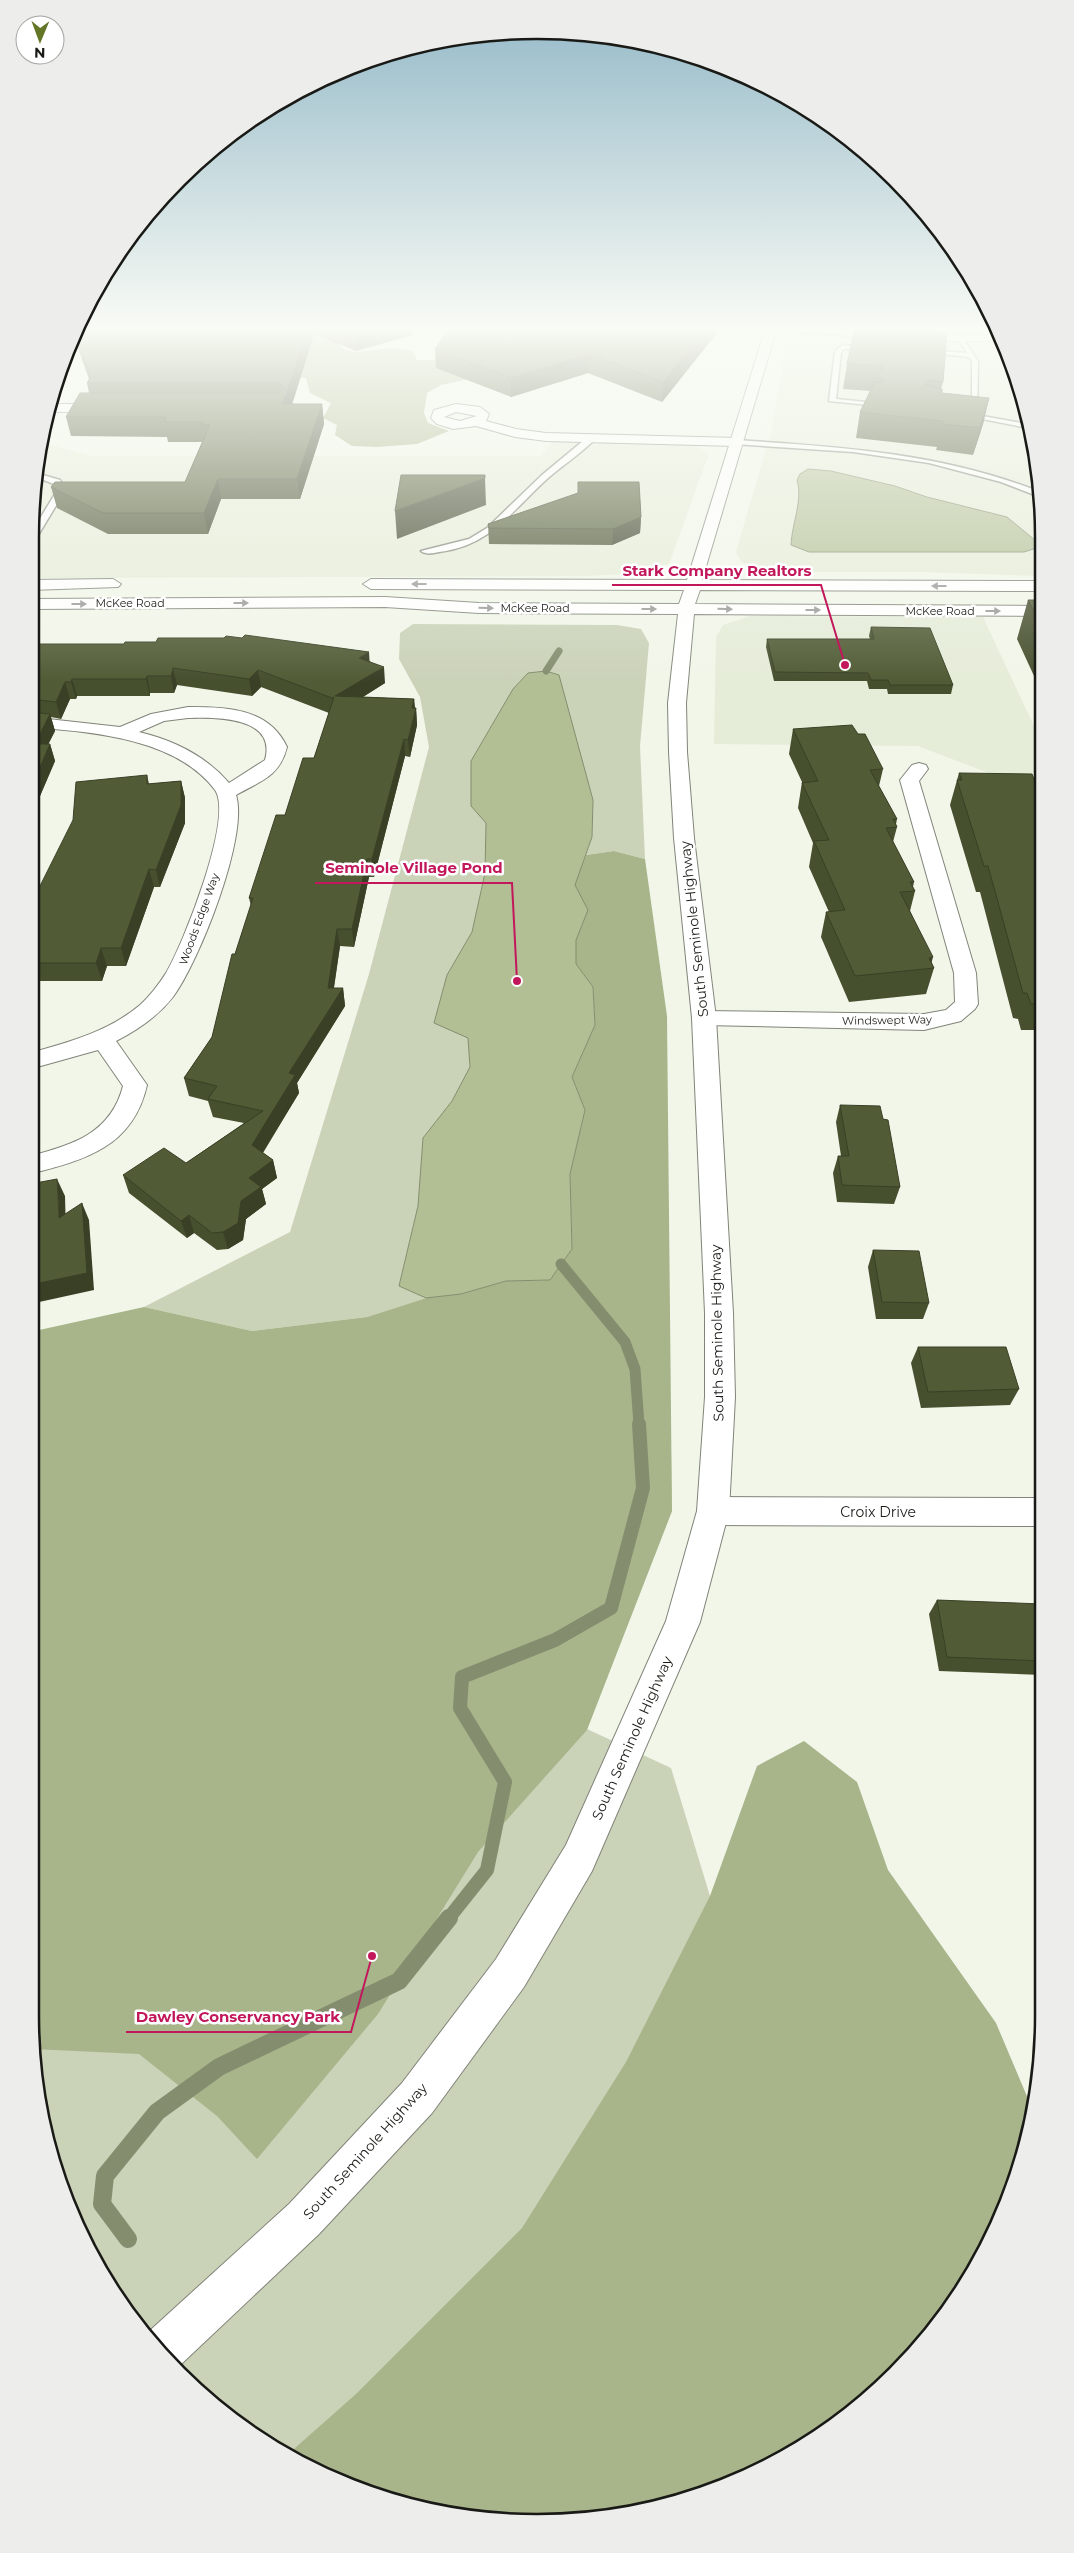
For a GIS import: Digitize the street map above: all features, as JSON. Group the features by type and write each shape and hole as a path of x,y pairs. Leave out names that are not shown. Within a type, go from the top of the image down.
{"street":[{"name":"South Seminole Highway","path":"165,2348 304,2219 410,2105 510,1973 579,1858 683,1622 713,1511 720,1396 719,1313 704,1018 684,838 678,752 677,702 686,609 737,443"},
{"name":"McKee Road","path":"39,585 129,584"},
{"name":"McKee Road","path":"356,584 1035,586"},
{"path":"385,602 468,594 649,592 693,584"},
{"name":"McKee Road","path":"39,604 385,602 479,608 1035,611"},
{"path":"39,723 79,726 124,733 167,748 194,762 212,777 226,793 252,779 274,762 278,747 270,732 255,722 234,716 198,712 162,716 124,733"},
{"name":"Windswept Way","path":"704,1018 924,1022 953,1016 967,1004 965,973 909,780 920,769"},
{"name":"Woods Edge Way","path":"39,1058 102,1039 134,1022 156,1002 174,981 186,958 227,840 229,816 226,793"},
{"path":"39,1162 86,1147 120,1123 133,1102 135,1085 102,1039"},
{"name":"Croix Drive","path":"713,1511 1035,1512"}],"lane":[{"path":"425,551 450,548 472,540 490,530 545,477 586,443"},
{"path":"754,443 870,451 921,458 984,474 1033,492"},
{"path":"39,527 62,489 57,482 43,477"}],"shaded area":[{"path":"348,443 419,443 377,447 352,446"},
{"path":"551,443 677,443 699,447 709,454 669,564 645,573 587,576 39,578 40,504 47,444 92,456 541,456"},
{"path":"768,443 1026,443 1034,504 1035,576 921,572 771,572 752,568 741,561 736,552"},
{"path":"808,469 831,471 895,486 927,497 1007,517 1035,540 1035,549 1024,552 809,552 791,545 799,496 797,480 800,474"},
{"path":"750,616 983,617 1035,728 1035,791 918,746 714,744 716,637 723,625"},
{"path":"413,624 617,625 641,629 649,643 640,746 645,859 614,851 586,855 592,837 593,800 558,675 528,673 513,689 471,761 471,806 486,822 485,873 472,932 447,975 468,1038 470,1067 452,1101 423,1138 418,1206 399,1286 426,1298 367,1317 252,1331 144,1307 290,1232 369,974 429,747 420,697 399,659 400,633"},
{"path":"546,671 559,675 593,800 592,837 575,885 588,910 576,940 576,964 593,987 595,1025 572,1077 585,1110 570,1174 572,1249 550,1280 506,1281 461,1294 426,1298 399,1286 418,1206 423,1138 452,1101 470,1067 468,1038 434,1023 447,975 472,932 485,873 486,823 471,806 471,761 513,689 528,673"},
{"path":"614,851 645,859 667,1016 672,1511 587,1730 478,1852 378,2014 257,2159 217,2116 139,2054 40,2049 39,1330 144,1307 252,1331 367,1317 426,1298 461,1294 506,1281 550,1280 572,1249 570,1174 585,1110 572,1077 595,1025 593,987 576,964 576,940 587,910 574,885 586,855"},
{"path":"39,1383 670,1392 672,1511 587,1729 671,1768 710,1896 1010,2173 984,2236 968,2265 951,2293 912,2345 866,2391 840,2411 814,2430 757,2463 697,2488 634,2505 602,2510 570,2513 504,2513 440,2505 408,2497 377,2488 317,2463 260,2430 234,2411 208,2391 162,2345 123,2293 90,2236 77,2207 65,2176 48,2113 40,2049 39,2016"},
{"path":"804,1741 857,1782 888,1870 996,2023 1028,2099 1018,2145 997,2207 984,2236 951,2293 912,2345 866,2391 814,2430 757,2463 728,2476 697,2488 634,2505 570,2513 537,2514 504,2513 440,2505 377,2488 317,2463 293,2450 356,2394 522,2228 626,2062 710,1896 757,1766"}],"building":[{"path":"202,443 309,443 297,479 218,479 204,513 103,513 51,487 55,482 185,482"},
{"path":"401,475 485,475 485,478 395,511"},
{"path":"578,482 639,482 641,517 613,529 489,528 488,524 578,493"},
{"path":"1028,600 1035,600 1035,613"},
{"path":"871,627 930,628 953,685 890,685 888,680 871,680 868,673 775,672 767,639 874,639"},
{"path":"245,635 369,652 359,658 384,667 335,696 414,699 412,708 416,708 408,740 404,739 372,859 367,859 352,929 337,929 328,988 343,988 289,1073 295,1075 252,1145 273,1160 249,1178 261,1187 241,1201 238,1223 223,1232 212,1233 189,1215 181,1221 123,1175 164,1148 186,1163 263,1111 208,1099 217,1086 184,1078 212,1037 232,954 235,954 253,898 249,898 276,815 285,815 303,758 314,758 334,697 332,698 258,670 249,679 173,668 171,676 147,676 146,679 72,679 71,682 65,682 56,702 39,700 39,644 124,644 125,642 156,642 158,638 224,638 226,636 242,638"},
{"path":"39,713 50,714 39,736"},
{"path":"852,725 858,734 865,734 883,769 870,770 897,819 893,819 897,827 886,828 914,882 910,882 915,891 900,892 933,957 929,958 934,968 855,976 826,912 845,910 814,841 829,840 802,783 818,781 793,729"},
{"path":"39,744 50,744 39,770"},
{"path":"959,773 1032,774 1035,782 1035,1004 1031,1004 1027,993 1023,993 988,866 984,866 957,780 962,780"},
{"path":"147,775 147,784 181,781 181,805 156,870 149,869 121,948 101,948 96,963 39,963 39,888 73,820 76,782"},
{"path":"840,1105 880,1106 883,1119 888,1120 900,1187 842,1185 838,1156 849,1156"},
{"path":"57,1179 59,1218 82,1203 87,1273 39,1283 39,1182"},
{"path":"873,1250 919,1251 929,1303 882,1302"},
{"path":"918,1347 1006,1347 1019,1389 928,1392"},
{"path":"937,1600 1035,1604 1035,1661 947,1657"}],"waterway":[{"path":"546,671 559,651"},
{"path":"561,1264 625,1342 635,1369 639,1425"},
{"path":"448,1919 487,1870 505,1782 460,1708 462,1677 555,1640 611,1608 643,1488 639,1424"},
{"path":"128,2239 102,2204 105,2176 157,2112 219,2067 399,1981 449,1918"}],"place":[{"name":"Stark Company Realtors","path":"845,665"},
{"name":"Seminole Village Pond","path":"517,981"},
{"name":"Dawley Conservancy Park","path":"372,1956"}]}
